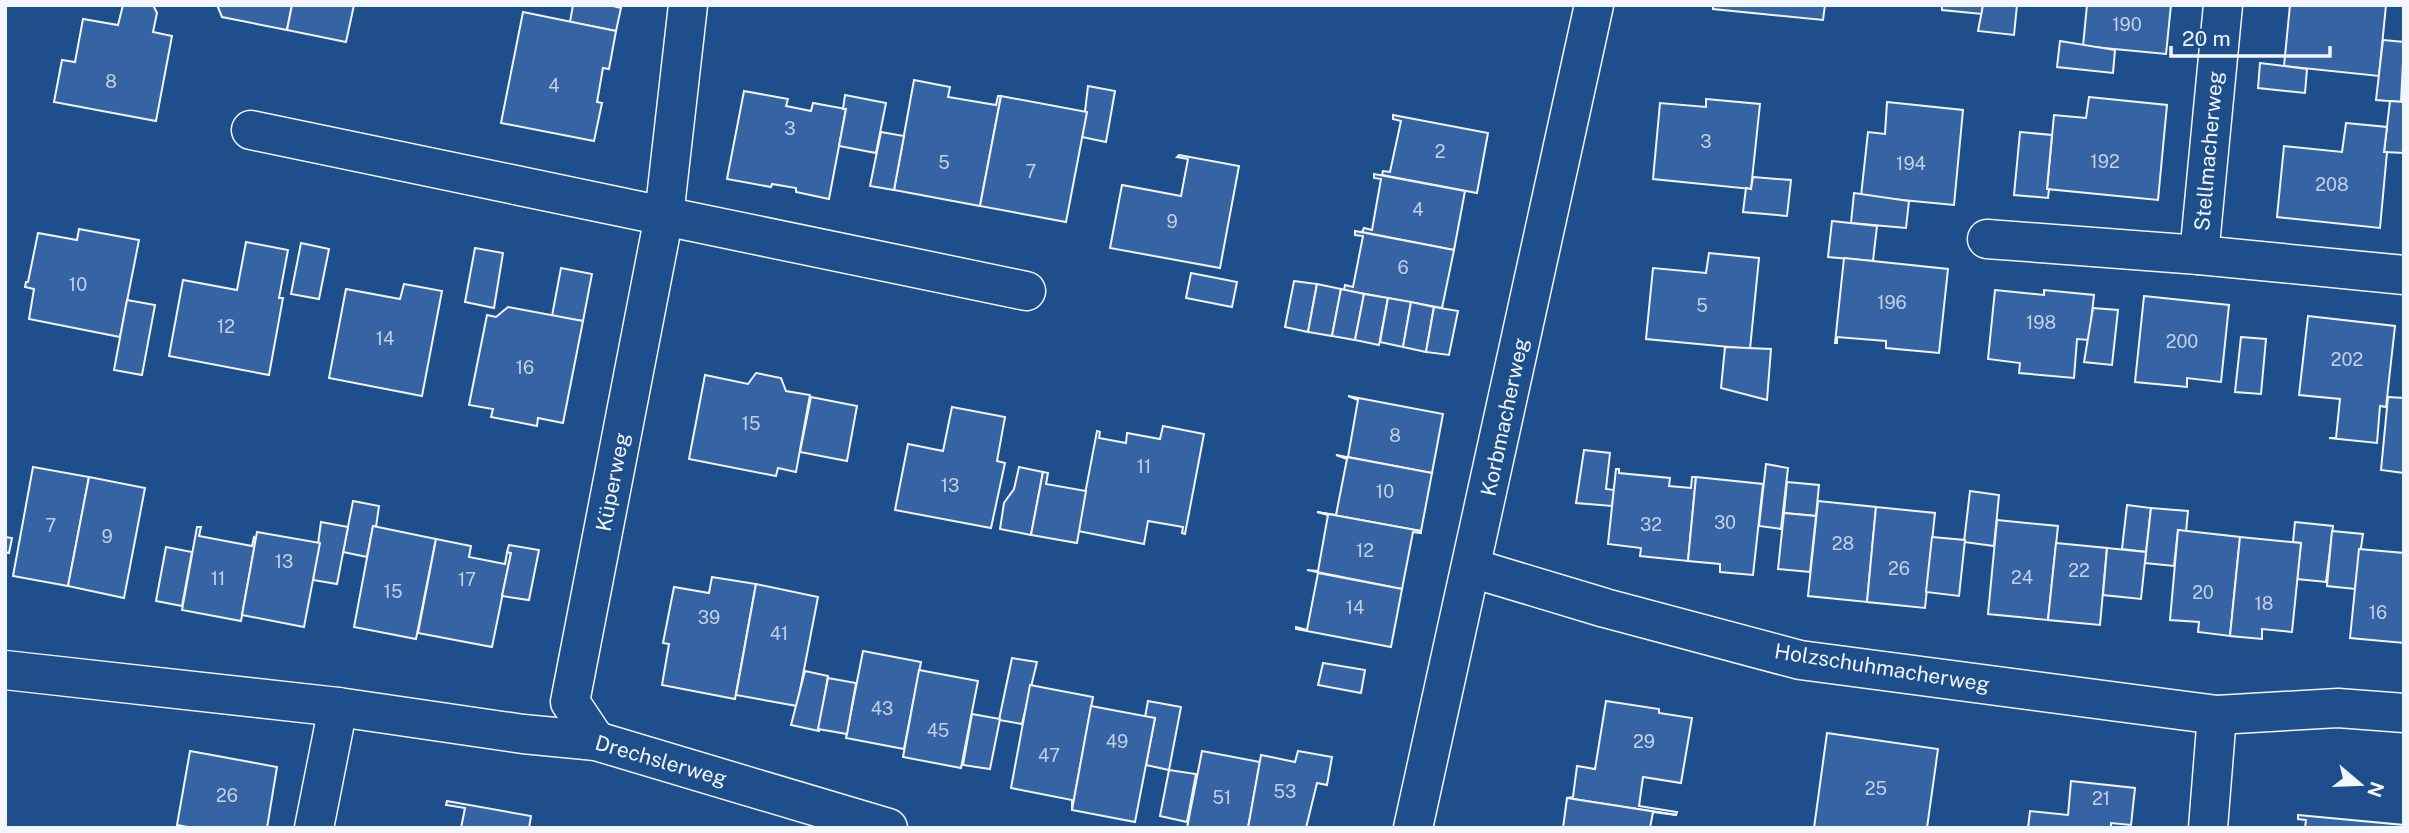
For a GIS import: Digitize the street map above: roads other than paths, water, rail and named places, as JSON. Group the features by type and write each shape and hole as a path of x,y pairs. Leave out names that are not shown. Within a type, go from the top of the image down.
{"street":[{"name":"Küperweg","path":"596,741 570,702 664,216 688,5"},
{"name":"Korbmacherweg","path":"1413,828 1594,5"},
{"name":"Stellmacherweg","path":"2199,255 2223,5"},
{"path":"251,130 1026,291"},
{"name":"Stellmacherweg","path":"1987,239 2199,255 2404,275"},
{"name":"Holzschuhmacherweg","path":"1472,568 1605,608 1800,660 2217,715 2338,708 2404,713"},
{"name":"Drechslerweg","path":"5,670 338,707 523,734 596,741 866,824"},
{"path":"314,828 338,707"},
{"path":"2208,828 2217,715"}]}
